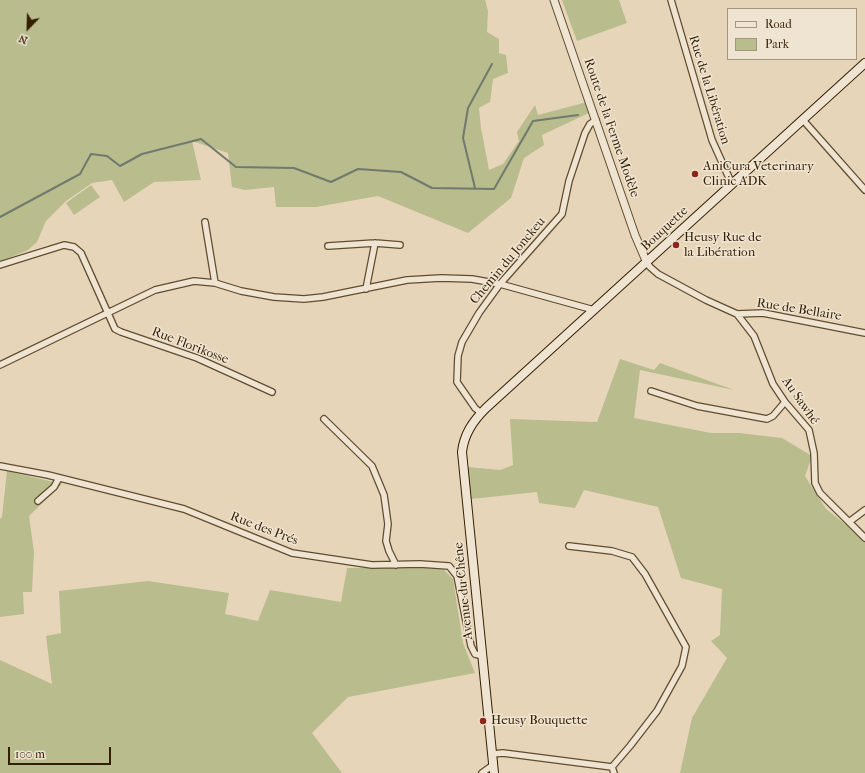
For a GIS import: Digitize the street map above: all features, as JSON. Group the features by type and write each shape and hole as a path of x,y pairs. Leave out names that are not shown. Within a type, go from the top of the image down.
{"main road":[{"name":"Bouquette","path":"481,413 865,63"},
{"name":"Avenue du Chêne","path":"481,413 466,434 462,452 493,769"}],"street":[{"name":"Route de la Ferme Modèle","path":"554,0 635,235 647,263"},
{"name":"Rue de la Libération","path":"671,0 712,140 733,184"},
{"name":"Chemin du Jonckeu","path":"481,413 475,408 457,382 458,356 462,342 479,313 500,284 562,214 573,169 585,133 590,124 596,120"},
{"path":"803,120 865,190"},
{"path":"205,222 215,283"},
{"path":"366,289 375,243"},
{"path":"328,246 375,243 400,245"},
{"name":"Rue Florikosse","path":"0,265 64,245 74,247 81,253 116,329 191,356 272,392"},
{"name":"Rue de Bellaire","path":"647,263 658,274 706,300 737,314 763,313 865,333"},
{"path":"0,365 155,290 194,281 215,283 241,291 274,297 304,299 323,297 407,280 441,278 472,279 500,284 594,310"},
{"name":"Au Sawhé","path":"737,314 754,336 773,384 785,402 809,430 814,453 815,483 820,493 865,538"},
{"path":"651,391 697,406 767,419 773,416 785,402"},
{"path":"324,419 372,466 384,495 388,524 386,541 396,565"},
{"name":"Rue des Prés","path":"0,466 59,478 184,509 285,551 372,566 428,564 449,566 457,576 471,646 475,654 483,656"},
{"path":"38,501 54,487 59,478"},
{"path":"849,522 865,510"},
{"path":"492,754 503,753 527,756 613,770 618,761 657,711 682,666 686,647 646,574 632,557 612,551 569,546"},
{"path":"482,773 493,769"}],"green space":[{"path":"0,0 485,0 488,11 487,32 499,39 499,53 506,55 508,73 493,79 490,102 479,108 481,128 489,170 503,164 519,141 517,132 535,105 538,115 587,102 591,112 542,135 544,145 524,158 511,198 468,233 378,196 316,207 276,207 274,187 245,190 232,187 228,153 192,141 201,180 154,182 124,202 112,180 92,183 66,201 46,221 37,242 28,250 0,262"},
{"path":"562,0 619,0 627,23 577,41"},
{"path":"91,185 100,197 74,215 66,203"},
{"path":"620,359 654,370 660,363 734,390 640,370 634,418 711,433 739,433 782,438 812,456 805,476 826,509 865,541 865,773 680,773 692,718 727,658 711,641 720,635 722,589 681,578 658,507 584,490 575,508 539,503 537,492 471,499 468,467 500,470 513,465 510,419 597,422"},
{"path":"7,471 62,484 29,516 34,552 32,592 23,592 24,614 0,617 0,519 2,517"},
{"path":"347,568 424,568 444,570 453,579 463,643 475,673 348,697 312,733 342,773 0,773 0,660 52,684 46,636 61,633 59,591 148,581 229,593 225,614 258,621 270,590 341,602"}],"waterway":[{"path":"475,188 463,138 468,108 492,64"},
{"path":"0,217 80,174 91,154 107,156 120,166 142,154 201,139 236,167 294,168 331,182 358,169 401,172 432,188 494,189 533,121 578,115"}],"place":[{"name":"AniCura Veterinary Clinic ADK","path":"695,174"},
{"name":"Heusy Rue de la Libération","path":"676,245"},
{"name":"Heusy Bouquette","path":"483,721"}]}
